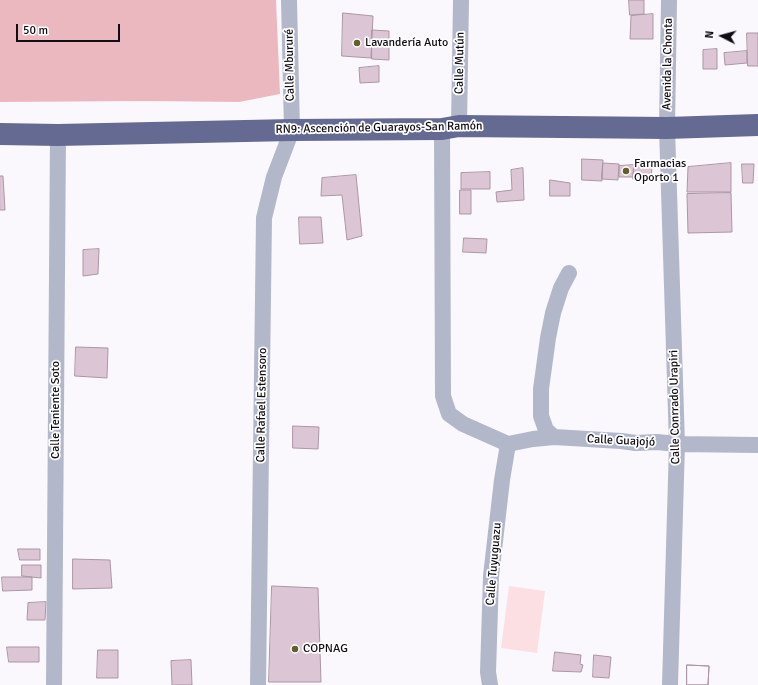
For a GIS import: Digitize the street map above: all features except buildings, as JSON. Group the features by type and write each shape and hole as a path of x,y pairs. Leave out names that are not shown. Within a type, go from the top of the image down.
{"highway":[{"name":"RN9: Ascención de Guarayos-San Ramón","path":"0,134 58,135 450,128 667,128 758,125"}],"street":[{"name":"Calle Mbururé","path":"289,0 292,130"},
{"name":"Calle Mutún","path":"461,0 450,128 443,396 449,414 463,424 508,444"},
{"name":"Avenida la Chonta","path":"667,128 669,0"},
{"name":"Calle Conrrado Urapiri","path":"667,128 677,444 670,685"},
{"name":"Calle Rafael Estensoro","path":"258,685 264,218 274,177 292,130"},
{"name":"Calle Teniente Soto","path":"54,685 58,135"},
{"path":"554,437 546,430 541,416 541,389 548,338 554,313 561,288 569,273"},
{"name":"Calle Guajojó","path":"508,444 554,437 636,443 657,442 677,444 758,446"},
{"name":"Calle Tuyuguazu","path":"490,685 488,672 491,576 502,480 508,444"}],"shaded area":[{"path":"0,0 276,0 280,94 239,102 0,102"},
{"path":"509,586 545,591 537,653 501,648"}],"place":[{"name":"Lavandería Auto","path":"357,43"},
{"name":"Farmacias Oporto 1","path":"626,171"},
{"name":"COPNAG","path":"295,649"}]}
